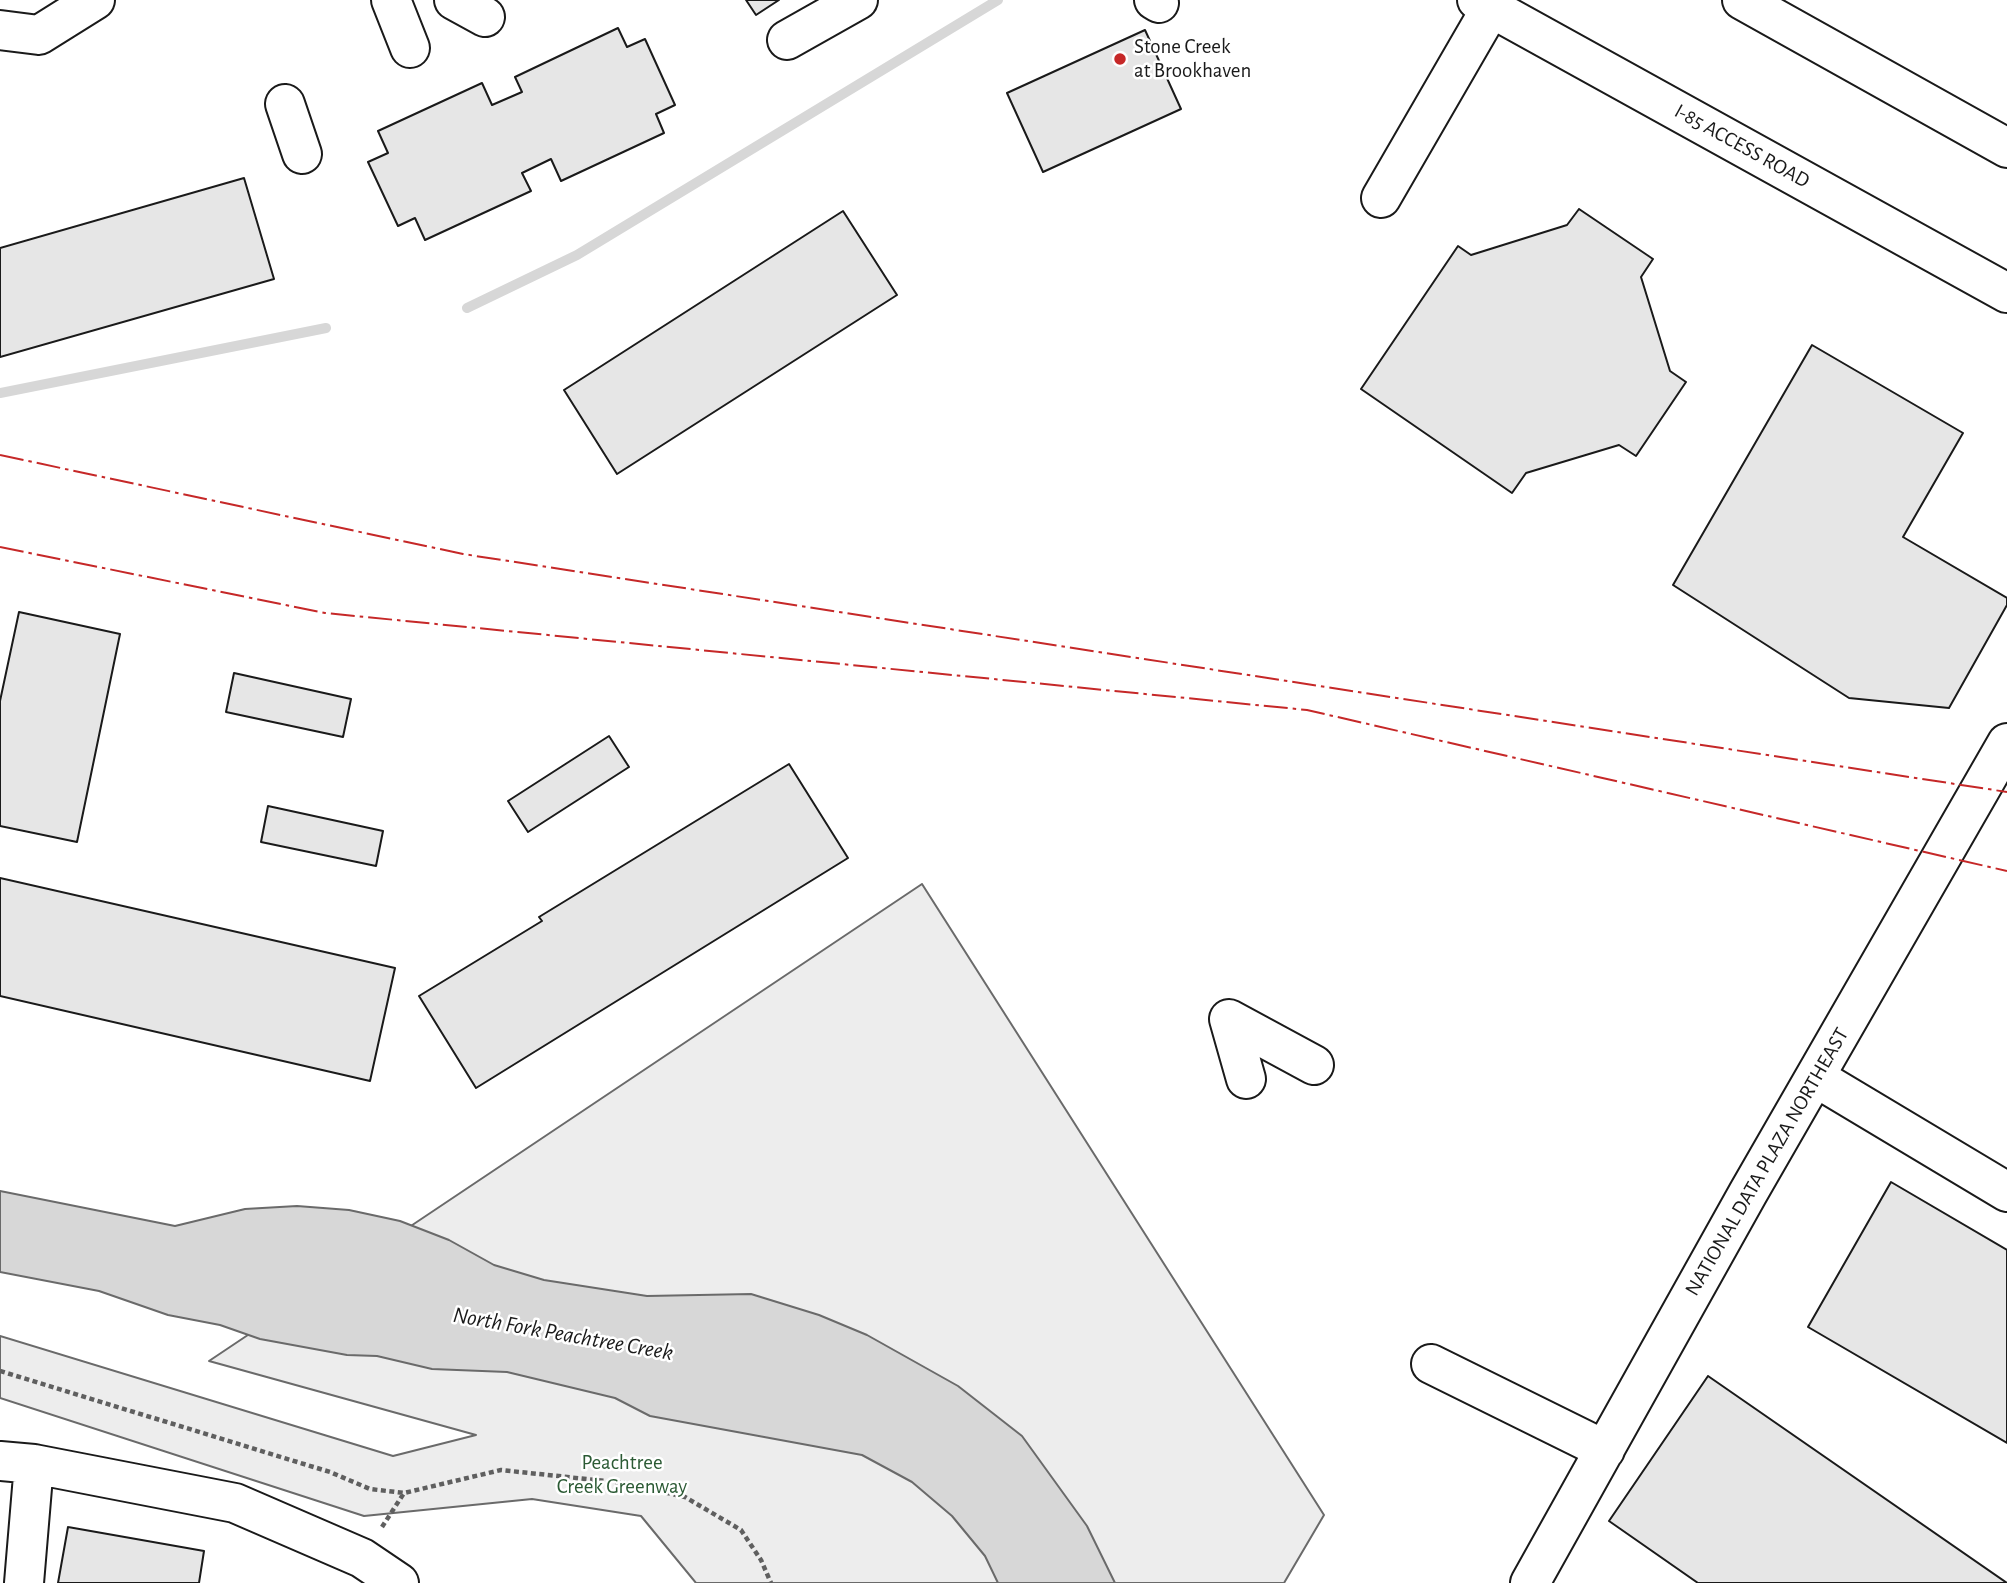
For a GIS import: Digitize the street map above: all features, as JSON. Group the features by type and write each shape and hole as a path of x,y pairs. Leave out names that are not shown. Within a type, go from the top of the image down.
{"main road":[{"path":"0,30 39,35 95,0"},
{"path":"390,0 410,47"},
{"path":"787,40 858,0"},
{"path":"1742,0 2007,148"},
{"path":"1381,198 1484,4"},
{"name":"I-85 ACCESS ROAD","path":"1484,4 2007,293"},
{"path":"285,104 302,154"},
{"name":"NATIONAL DATA PLAZA NORTHEAST","path":"1530,1583 1538,1574 1815,1077 2007,743"},
{"path":"1246,1079 1229,1019 1314,1065"},
{"path":"1815,1077 2007,1192"},
{"path":"1432,1364 1605,1450"},
{"path":"24,1583 17,1462 236,1503 362,1558 399,1583"}],"path":[{"path":"0,1371 330,1472 370,1489 404,1493 502,1469 624,1483 685,1497 741,1530 761,1560 771,1583"}],"shaded area":[{"path":"922,884 1324,1515 1284,1583 696,1583 641,1516 532,1499 364,1516 0,1398 0,1336 393,1456 476,1435 209,1361"}],"water":[{"name":"North Fork Peachtree Creek","path":"0,1191 175,1226 245,1209 297,1206 349,1210 400,1221 449,1240 494,1265 544,1280 647,1296 751,1294 819,1315 867,1335 958,1386 1022,1436 1087,1526 1115,1583 998,1583 985,1556 952,1516 912,1482 862,1455 650,1416 615,1398 507,1372 432,1369 377,1356 347,1355 260,1339 220,1325 168,1315 99,1291 0,1272"}],"building":[{"path":"746,0 779,0 756,15"},
{"path":"618,28 627,47 645,39 675,105 656,114 664,133 561,181 551,159 522,173 531,191 425,240 415,218 398,226 368,162 388,153 378,131 482,83 492,105 522,92 515,77"},
{"path":"1145,30 1181,109 1043,172 1007,93"},
{"path":"244,178 274,279 0,357 0,248"},
{"path":"1579,209 1653,259 1641,277 1670,371 1686,382 1636,456 1619,445 1526,473 1512,493 1361,389 1458,246 1471,255 1567,225"},
{"path":"843,211 897,295 617,474 564,390"},
{"path":"1812,345 1963,433 1903,537 2007,598 2007,605 1949,708 1849,698 1673,585"},
{"path":"19,612 120,634 77,842 0,826 0,701"},
{"path":"234,673 351,699 343,737 226,712"},
{"path":"609,736 629,767 528,832 508,801"},
{"path":"789,764 848,858 476,1088 419,996 542,921 539,917"},
{"path":"268,806 383,831 376,866 261,842"},
{"path":"0,878 395,968 370,1081 0,996"},
{"path":"1891,1182 2007,1250 2007,1443 1808,1327"},
{"path":"1708,1376 2007,1583 1698,1583 1609,1521"},
{"path":"68,1527 204,1551 199,1583 58,1583"}],"waterway":[{"path":"467,308 577,255 998,0"},
{"path":"0,393 326,328"}],"power":[{"path":"0,455 463,554 2007,792"},
{"path":"0,547 325,613 1307,710 2007,871"}],"place":[{"name":"Stone Creek at Brookhaven","path":"1120,59"}],"park label":[{"name":"Peachtree Creek Greenway","path":"622,1475"}]}
